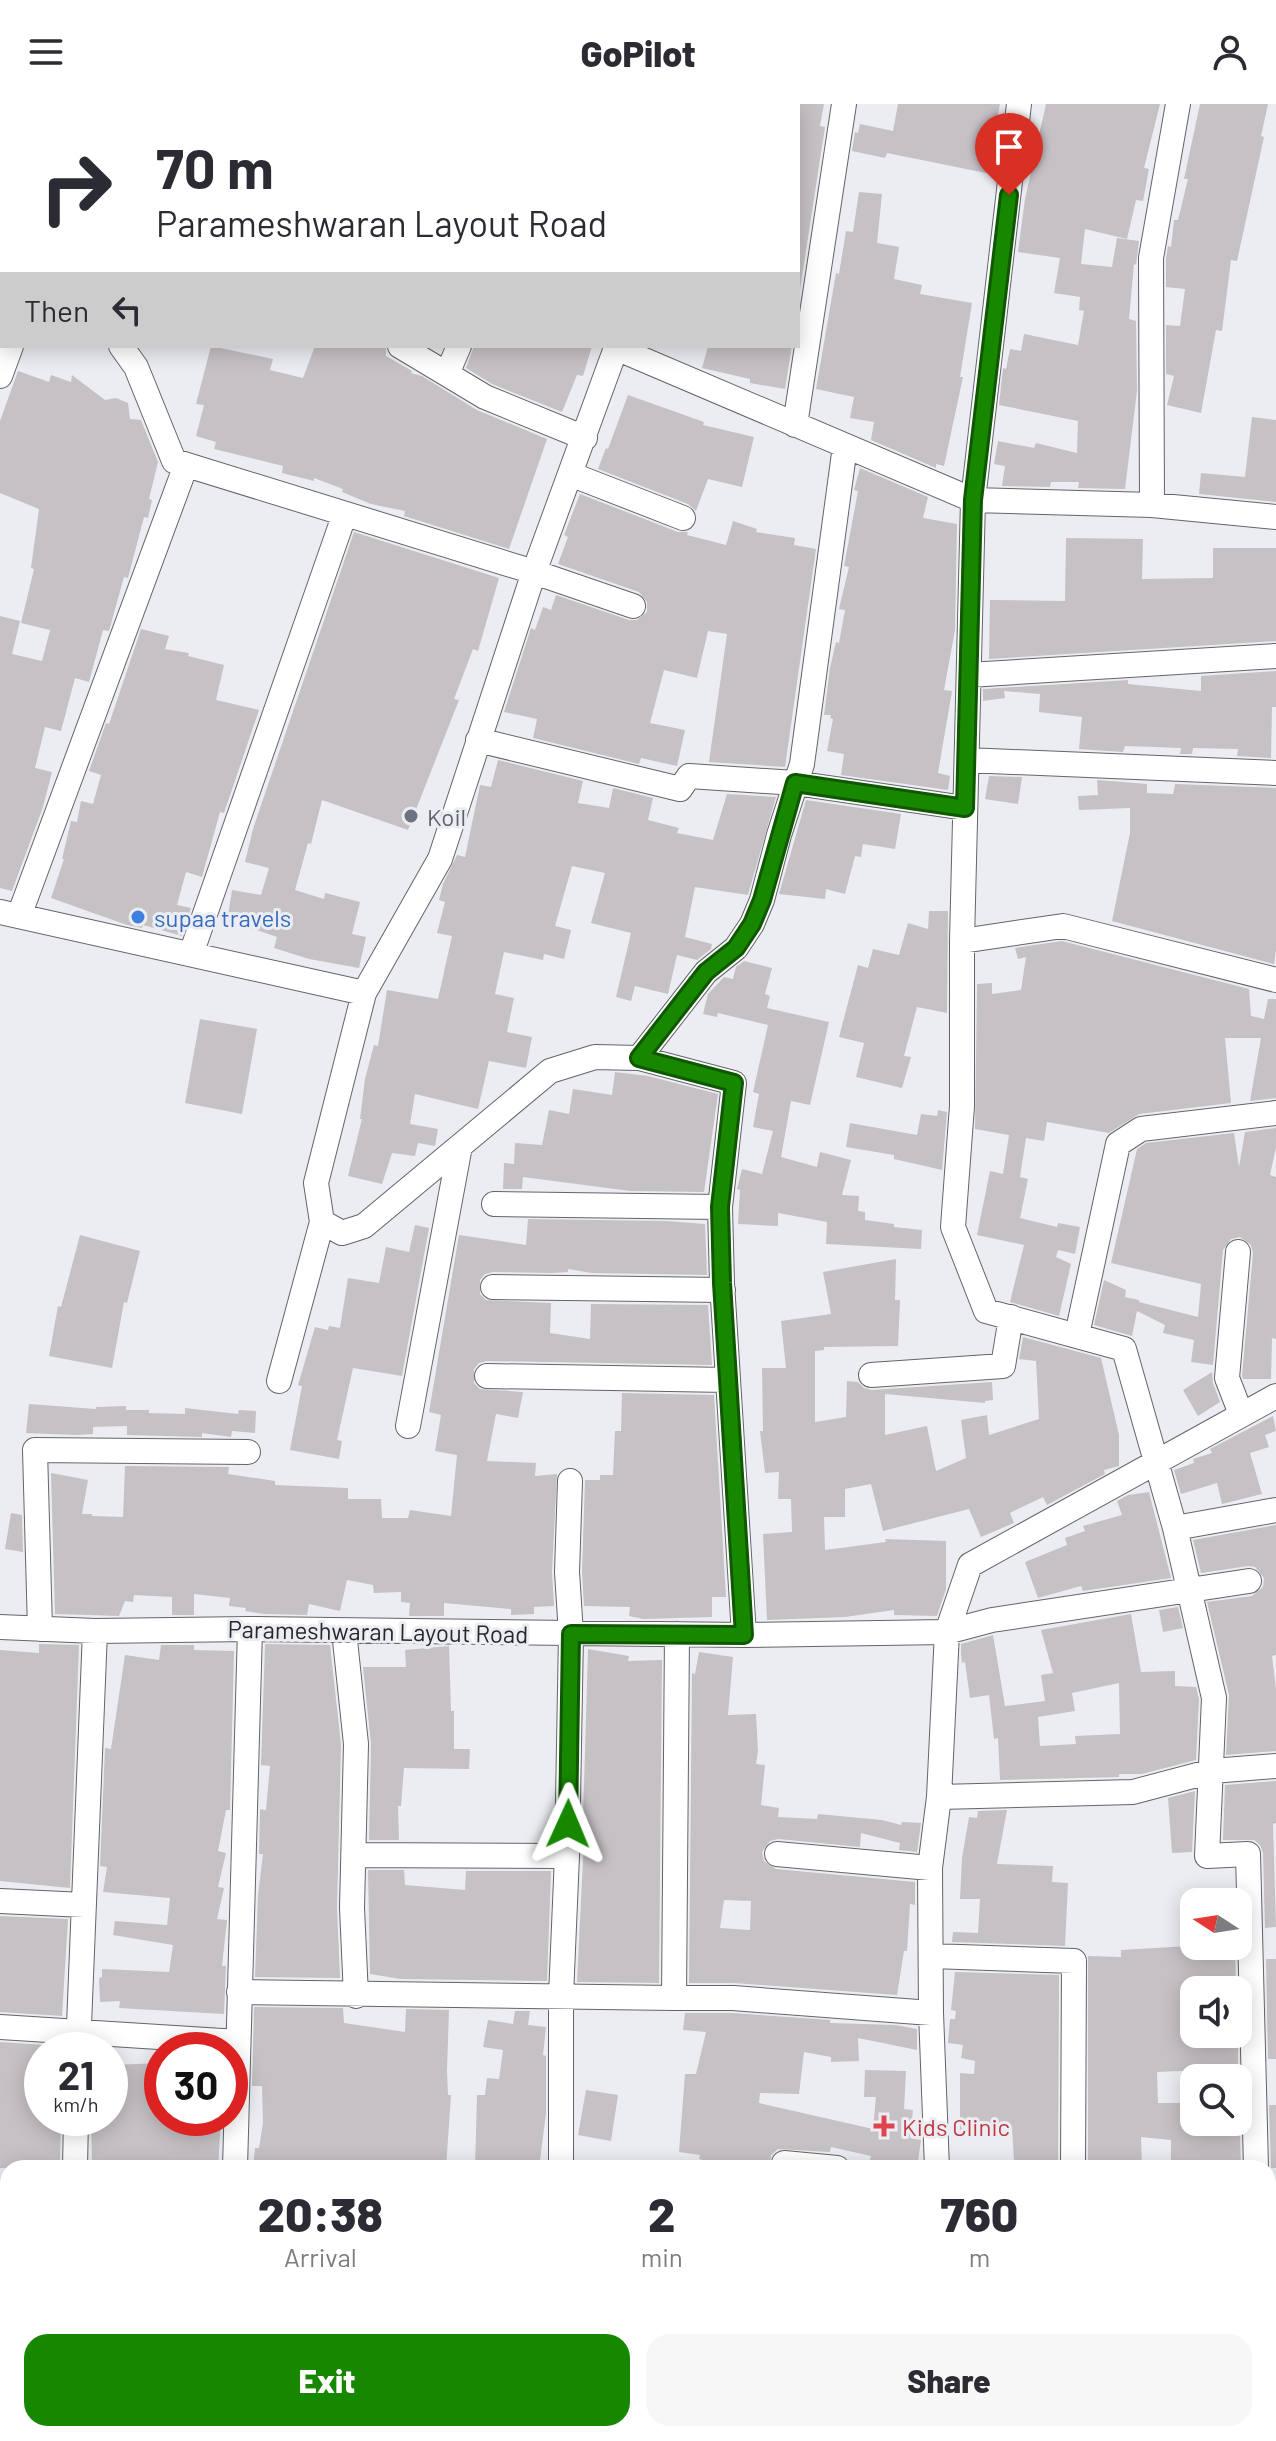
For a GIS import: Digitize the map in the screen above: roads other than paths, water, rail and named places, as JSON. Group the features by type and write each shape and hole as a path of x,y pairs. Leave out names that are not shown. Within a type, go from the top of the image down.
{"street":[{"path":"795,425 844,104"},
{"path":"1019,104 973,500 962,941 962,1106 953,1227 986,1311 1124,1349 1175,1528 1214,1698 1207,1856 1248,1854 1256,2160"},
{"path":"1152,505 1151,258 1178,104"},
{"path":"0,376 10,348"},
{"path":"122,348 136,367 174,461 344,516 534,572 633,606"},
{"path":"403,348 485,397 585,438"},
{"path":"447,374 458,348"},
{"path":"279,1381 322,1222 316,1183 364,993 440,859 534,572 617,348"},
{"path":"619,348 973,500 1152,505 1276,517"},
{"path":"639,1058 706,972 736,948 752,924 762,900 802,764 808,732 845,446"},
{"path":"186,465 9,914 364,993"},
{"path":"570,474 683,518"},
{"path":"191,954 344,516"},
{"path":"969,675 1276,656"},
{"path":"478,740 680,789 689,776 795,783 965,808"},
{"path":"967,760 1276,773"},
{"path":"962,941 1063,926 1276,980"},
{"path":"322,1222 342,1233 364,1226 550,1071 595,1057 639,1058 734,1083 720,1207 744,1635"},
{"path":"1077,1335 1118,1144 1141,1129 1276,1113"},
{"path":"408,1426 460,1146"},
{"path":"494,1204 720,1207"},
{"path":"1238,1252 1227,1378 1241,1414"},
{"path":"493,1287 723,1290"},
{"path":"871,1375 1003,1366 1011,1317"},
{"path":"487,1376 728,1380"},
{"path":"937,2160 930,1868 939,1797 947,1632 970,1565 1276,1396"},
{"path":"40,1629 35,1450 248,1452"},
{"path":"561,2160 561,1996 571,1634 567,1572 570,1481"},
{"path":"1175,1528 1276,1510"},
{"name":"Parameshwaran Layout Road","path":"0,1627 95,1631 250,1629 744,1635 947,1632 992,1620 1249,1581"},
{"path":"238,2032 250,1629"},
{"path":"78,2032 95,1631"},
{"path":"344,1631 356,1744 352,1908 356,1996"},
{"path":"674,1998 677,1634"},
{"path":"939,1797 1133,1792 1212,1771 1276,1766"},
{"path":"777,1854 930,1868"},
{"path":"354,1855 567,1856"},
{"path":"0,1901 84,1905"},
{"path":"931,1956 1074,1961 1073,2160"},
{"path":"239,1992 356,1996 733,1998 931,2013"},
{"path":"0,2027 28,2032"},
{"path":"75,2160 76,2136"},
{"path":"235,2160 236,2136"}],"place":[{"name":"Koil","path":"411,816"},
{"name":"supaa travels","path":"138,917"},
{"name":"Kids Clinic","path":"884,2126"}]}
